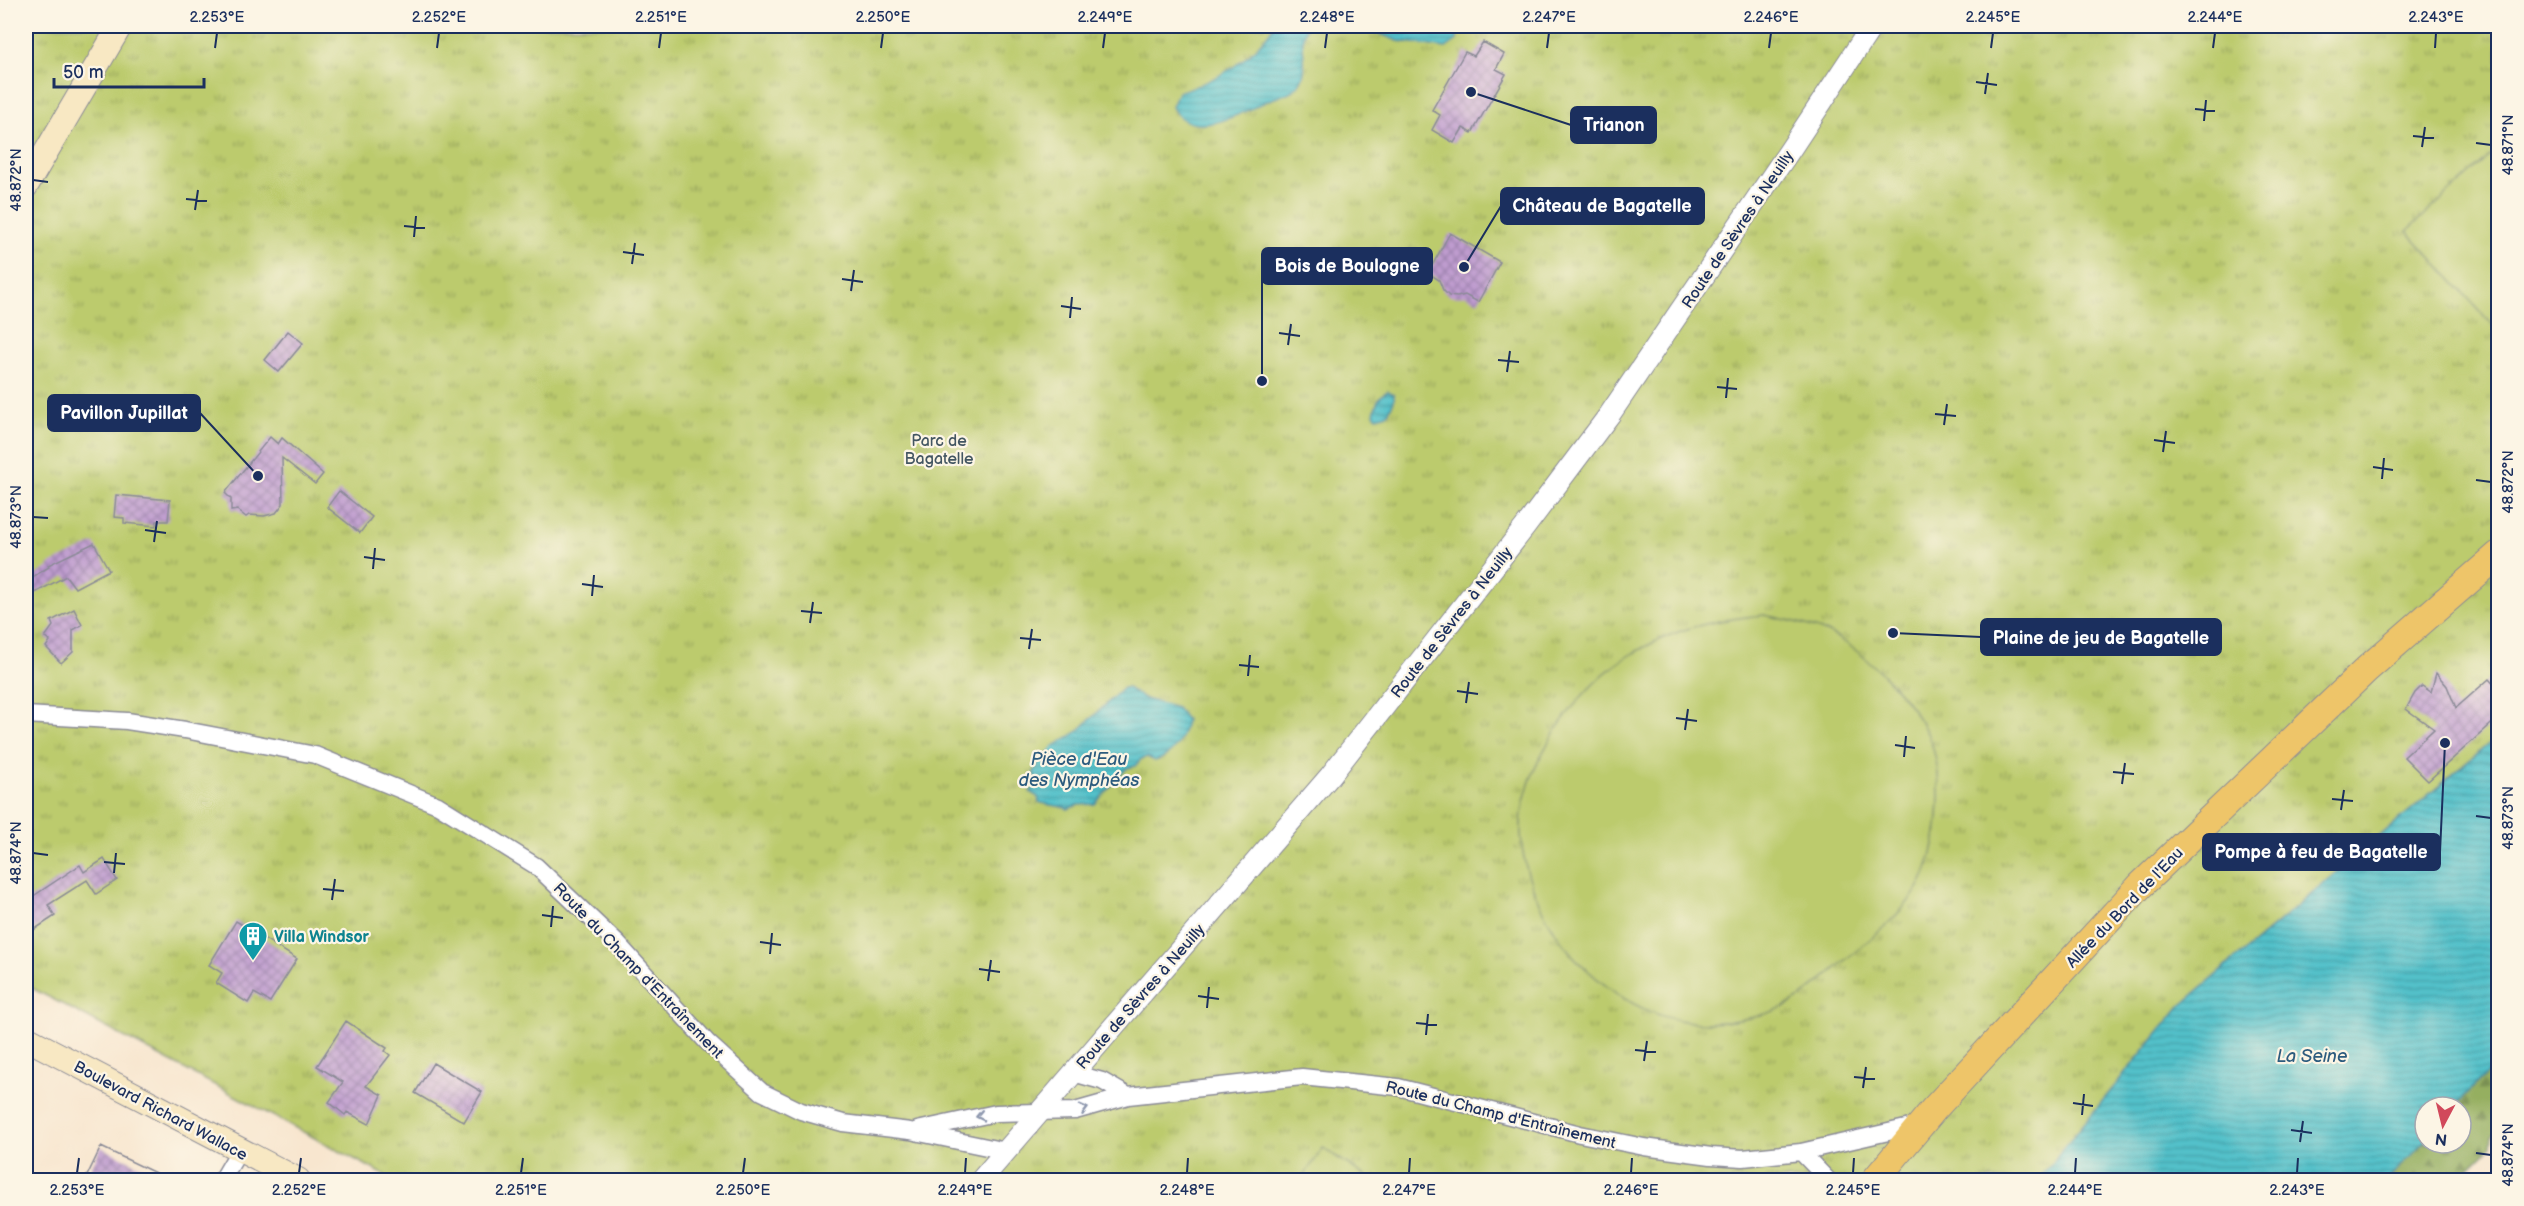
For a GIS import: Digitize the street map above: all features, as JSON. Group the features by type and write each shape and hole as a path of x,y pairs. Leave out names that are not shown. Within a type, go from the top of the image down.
{"main road":[{"path":"26,186 120,26"},
{"name":"Allée du Bord de l'Eau","path":"1875,1180 1920,1125 2141,885 2367,669 2499,555"},
{"name":"Boulevard Richard Wallace","path":"26,1038 298,1180"}],"street":[{"name":"Route de Sèvres à Neuilly","path":"981,1180 1330,776 1525,527 1617,404 1872,26"},
{"name":"Route du Champ d'Entraînement","path":"26,716 127,721 304,753 388,783 438,805 536,866 617,943 707,1042 762,1092 801,1111 843,1123 910,1131 1006,1151"},
{"path":"1073,1073 1102,1082 1128,1096"},
{"name":"Route du Champ d'Entraînement","path":"910,1131 996,1113 1075,1111 1128,1096 1302,1077 1398,1087 1580,1134 1683,1154 1743,1158 1801,1152 1920,1125"},
{"path":"222,1180 239,1150"},
{"path":"1801,1152 1828,1180"}],"green space":[{"name":"Parc de Bagatelle","path":"26,26 2498,26 2498,736 2181,1005 2038,1180 394,1180 26,985"},
{"path":"2498,148 2498,331 2407,231"},
{"path":"1764,615 1815,628 1843,641 1891,683 1921,722 1934,751 1939,788 1937,827 1929,864 1917,891 1898,913 1816,986 1798,999 1770,1012 1739,1020 1715,1023 1671,1018 1632,1003 1595,977 1570,953 1548,921 1531,884 1522,849 1522,813 1527,791 1535,768 1559,726 1589,689 1616,664 1671,634 1723,620"},
{"path":"2498,1062 2498,1130 2492,1136 2491,1147 2457,1180 2388,1180 2413,1153 2413,1155 2473,1155 2473,1095 2466,1095"},
{"path":"1323,1148 1372,1180 1301,1180"}],"water":[{"path":"1274,26 1307,26 1303,40 1303,77 1296,87 1231,118 1217,122 1191,123 1181,118 1172,107 1178,92 1207,82 1232,68 1254,50"},
{"path":"1331,26 1387,26 1399,31 1415,33 1438,26 1458,26 1457,40 1446,48 1398,41 1363,27"},
{"path":"1388,391 1394,394 1394,401 1387,414 1377,417 1374,414 1377,404 1382,395"},
{"name":"Pièce d'Eau des Nymphéas","path":"1123,688 1145,699 1177,708 1186,720 1183,734 1177,745 1162,758 1155,761 1147,757 1141,759 1135,766 1127,768 1095,804 1078,805 1068,809 1039,802 1038,797 1030,792 1037,783 1034,772 1040,761 1054,746 1077,732"},
{"name":"La Seine","path":"2498,736 2498,1062 2466,1095 2413,1095 2413,1153 2388,1180 2038,1180 2181,1005"}],"building":[{"path":"1483,42 1504,54 1496,69 1506,74 1472,133 1463,128 1454,143 1432,130 1440,115 1432,110 1465,52 1474,56"},
{"path":"1450,233 1500,262 1478,302 1465,295 1449,296 1443,290 1439,280 1428,273"},
{"path":"288,331 303,343 279,372 265,360"},
{"path":"270,437 278,444 282,438 323,474 315,484 282,458 283,504 276,513 246,517 237,510 231,511 231,499 225,493"},
{"path":"339,491 372,517 360,533 327,507"},
{"path":"116,495 170,500 168,521 157,521 156,526 124,523 124,518 114,517"},
{"path":"94,543 109,570 75,588 66,576 26,598 26,581 49,567 48,565"},
{"path":"74,609 82,625 73,630 73,652 61,663 46,647 50,641 45,637 53,626 51,621"},
{"path":"2436,673 2447,686 2456,708 2489,679 2499,690 2499,717 2428,781 2404,757 2434,729 2406,709 2422,686 2431,692"},
{"path":"104,859 117,880 96,894 87,880 48,905 55,916 26,935 26,901 80,865 84,872"},
{"name":"Villa Windsor","path":"236,921 297,959 270,1002 254,993 248,1003 216,983 222,973 209,965"},
{"path":"346,1021 387,1048 385,1051 390,1055 366,1086 382,1095 369,1124 347,1112 345,1115 329,1102 343,1082 317,1066"},
{"path":"433,1063 482,1092 464,1122 415,1093"},
{"path":"101,1147 170,1180 96,1180 87,1176"}],"place":[{"name":"Trianon","path":"1471,92"},
{"name":"Château de Bagatelle","path":"1464,267"},
{"name":"Bois de Boulogne","path":"1262,381"},
{"name":"Pavillon Jupillat","path":"258,476"},
{"name":"Plaine de jeu de Bagatelle","path":"1893,633"},
{"name":"Pompe à feu de Bagatelle","path":"2445,743"},
{"name":"Villa Windsor","path":"253,962"}]}
